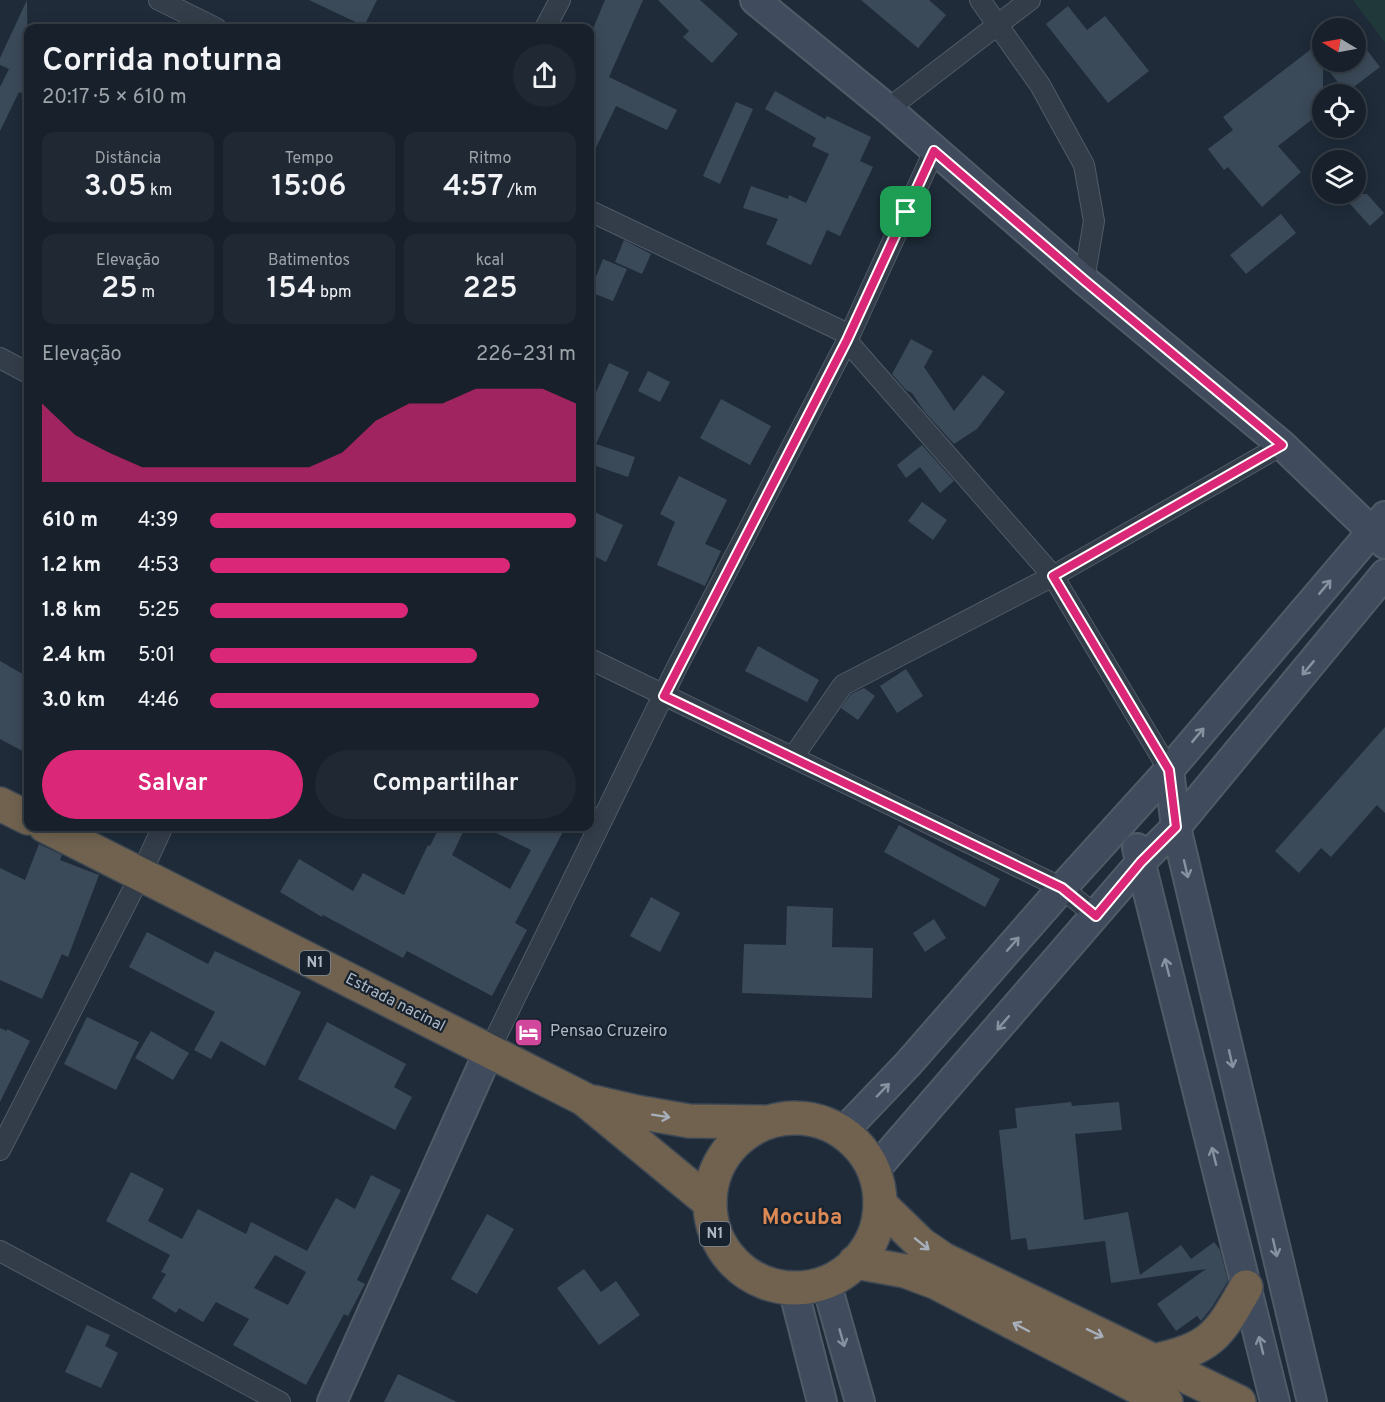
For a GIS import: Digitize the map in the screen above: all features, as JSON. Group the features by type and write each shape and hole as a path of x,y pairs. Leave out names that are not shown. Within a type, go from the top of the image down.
{"highway":[{"path":"0,804 24,816"},
{"name":"Estrada nacinal","path":"55,831 584,1099"},
{"name":"N1","path":"584,1099 637,1112 689,1121 763,1122 804,1118 843,1132 861,1149 874,1171 880,1204 876,1226 868,1245 855,1262 841,1274 826,1282 793,1288 760,1281 733,1262 715,1234 709,1202 716,1169 735,1141 763,1122"},
{"name":"N1","path":"584,1099 709,1202"},
{"path":"880,1204 921,1244 943,1259 1239,1402"},
{"path":"855,1262 905,1272 937,1283 1166,1402"},
{"path":"1153,1361 1191,1351 1208,1341 1225,1324 1246,1287"}],"street":[{"path":"159,0 208,24"},
{"path":"547,24 560,0"},
{"path":"755,0 888,109 1084,280 1282,445 1380,531 908,1064 843,1132"},
{"path":"980,0 1040,85 1084,165 1094,221 1084,280"},
{"path":"888,109 1030,0"},
{"path":"332,1402 489,1051 664,696 848,338 934,151"},
{"path":"594,213 848,338 1053,576 1169,770 1176,827 1312,1402"},
{"path":"0,358 24,371"},
{"path":"793,757 843,684 1053,576 1282,445"},
{"path":"874,1171 1141,862 1176,827 1385,574"},
{"path":"594,661 1062,888 1096,916"},
{"path":"1128,816 1275,1402"},
{"path":"0,1150 161,831"},
{"path":"0,1251 280,1402"},
{"path":"826,1282 860,1402"},
{"path":"793,1288 822,1402"}],"green space":[{"path":"1353,0 1385,0 1385,43"}],"building":[{"path":"27,0 27,24 24,24 24,94 19,92 0,131 0,87 9,69 0,65 0,58"},
{"path":"309,0 377,0 365,24 360,24"},
{"path":"605,0 643,0 609,77 677,110 667,130 616,106 594,152 594,26"},
{"path":"658,0 700,0 738,34 712,63 683,37 689,31"},
{"path":"861,0 929,0 946,15 918,48"},
{"path":"1068,6 1087,30 1105,16 1149,71 1108,103 1046,24"},
{"path":"1312,48 1312,72 1323,72 1323,84 1312,84 1312,120 1278,146 1301,172 1262,207 1228,167 1224,170 1208,149 1233,130 1223,117"},
{"path":"1366,49 1380,67 1358,84 1339,84 1330,72 1366,72"},
{"path":"775,91 825,119 827,116 871,137 860,161 873,167 840,236 827,230 811,265 766,244 778,219 743,208 751,186 788,199 789,195 806,203 829,154 812,146 816,138 765,109"},
{"path":"736,102 753,109 720,184 703,176"},
{"path":"1366,194 1384,213 1370,226 1350,204 1366,204"},
{"path":"1281,214 1296,233 1246,274 1230,255"},
{"path":"624,240 651,254 642,274 615,262"},
{"path":"603,259 627,269 613,301 594,294 594,282"},
{"path":"911,339 933,351 924,367 954,411 983,375 1005,392 977,429 954,444 924,411 912,393 906,390 892,374"},
{"path":"609,363 629,372 596,444 635,457 628,477 594,465 594,397"},
{"path":"648,371 670,382 660,402 638,391"},
{"path":"721,399 771,426 750,465 700,438"},
{"path":"922,445 954,481 940,493 920,467 906,478 897,465"},
{"path":"679,476 727,500 705,544 721,551 705,586 657,565 675,522 660,514"},
{"path":"922,502 947,520 933,540 908,521"},
{"path":"594,512 623,525 606,562 594,556"},
{"path":"758,646 819,680 807,702 745,671"},
{"path":"0,661 24,675 24,752 0,739"},
{"path":"906,669 923,696 897,713 880,686"},
{"path":"864,688 875,696 858,720 841,708 851,694"},
{"path":"1385,727 1385,813 1377,805 1331,857 1321,848 1299,873 1275,851"},
{"path":"899,825 1000,879 985,907 884,852"},
{"path":"438,831 464,831 452,855 510,889 531,850 492,831 563,831 515,923 527,930 492,996 407,951 403,958 323,915 322,917 280,892 299,859 353,891 363,873 404,895 428,845 430,846"},
{"path":"39,844 62,855 60,860 99,875 68,957 62,954 42,999 0,980 0,868 25,880"},
{"path":"651,897 680,913 660,952 630,936"},
{"path":"787,906 833,908 832,947 873,948 872,998 742,993 744,944 786,945"},
{"path":"934,919 946,938 925,952 913,933"},
{"path":"147,932 208,964 215,951 301,992 265,1066 221,1041 211,1059 194,1050 215,1012 129,967"},
{"path":"87,1017 139,1042 116,1090 64,1064"},
{"path":"327,1022 406,1064 394,1087 412,1097 395,1130 298,1079"},
{"path":"0,1028 7,1031 7,1029 30,1041 0,1102"},
{"path":"151,1031 189,1053 173,1080 135,1058"},
{"path":"1071,1102 1072,1106 1119,1102 1122,1130 1075,1134 1084,1220 1128,1212 1140,1275 1181,1245 1191,1259 1214,1242 1220,1250 1228,1281 1201,1321 1197,1316 1176,1331 1157,1304 1206,1269 1111,1283 1105,1241 1028,1250 1026,1238 1011,1240 999,1130 1017,1128 1015,1108"},
{"path":"131,1172 164,1189 148,1221 182,1239 198,1209 246,1234 251,1222 307,1251 336,1198 355,1209 371,1175 401,1190 357,1280 365,1284 348,1316 344,1314 306,1385 233,1345 249,1319 216,1302 203,1322 179,1308 176,1313 152,1298 166,1274 161,1272 170,1255 106,1221","holes":["275,1255 306,1272 288,1305 254,1288"]},
{"path":"487,1214 514,1229 477,1294 451,1279"},
{"path":"584,1269 601,1292 616,1281 640,1315 599,1345 557,1288"},
{"path":"87,1325 110,1335 105,1346 118,1353 101,1388 65,1372"},
{"path":"398,1374 457,1402 384,1402"}],"place":[{"name":"Pensao Cruzeiro","path":"529,1032"}],"district":[{"name":"Mocuba","path":"802,1218"}],"route":[{"path":"934,151 1282,445 1053,576 1169,770 1176,827 1141,862 1096,916 1062,888 664,696 847,340 906,212 934,151"}]}
